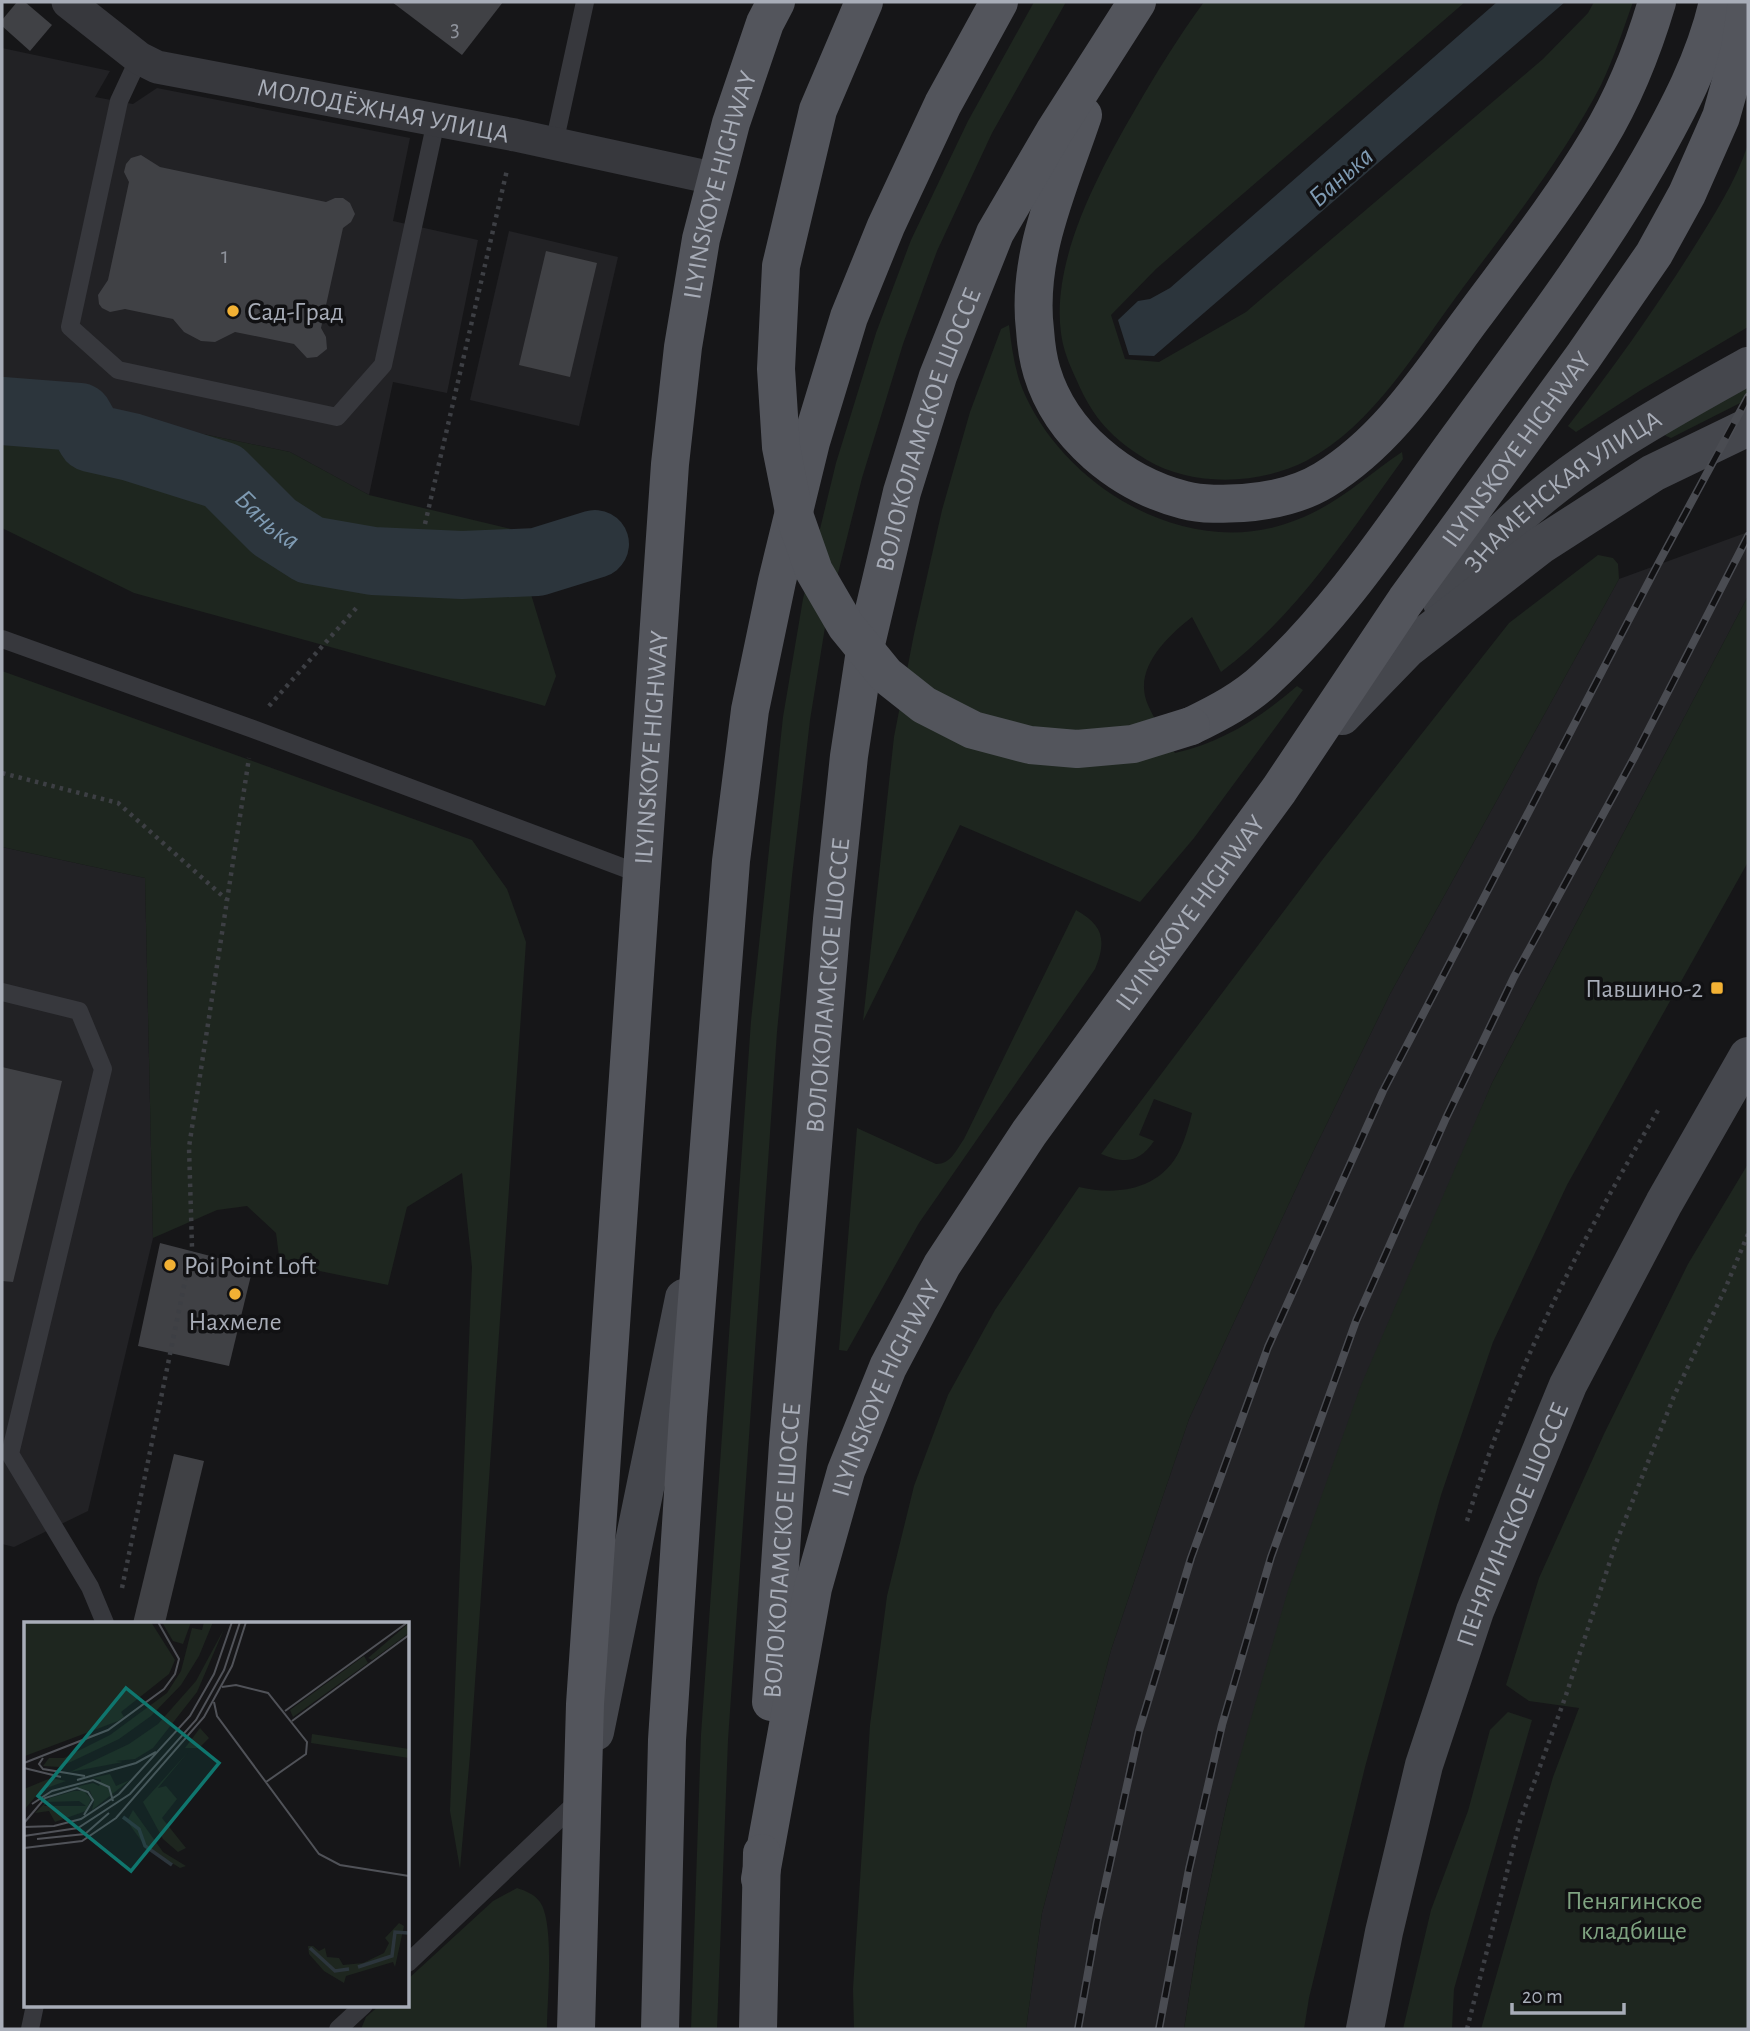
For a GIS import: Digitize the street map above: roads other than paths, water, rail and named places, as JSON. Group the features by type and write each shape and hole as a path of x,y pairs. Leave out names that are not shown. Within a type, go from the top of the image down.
{"main road":[{"name":"ILYINSKOYE HIGHWAY","path":"576,2029 585,1703 670,464 685,333 701,239 731,123 765,23 776,2"},
{"path":"864,2 818,110 781,266 776,369 781,447 794,517 814,571 846,626 886,675 924,705 973,730 1030,745 1077,748 1133,744 1191,726 1226,709 1265,680 1306,640 1352,584 1601,242 1683,102 1713,24 1718,2"},
{"path":"660,2029 667,1740 702,1210 731,861 750,710 777,581 808,455 849,317 943,104 999,2"},
{"name":"ВОЛОКОЛАМСКОЕ ШОССЕ","path":"758,2029 760,1878 788,1444 832,919 849,756 866,644 902,492 938,376 995,233 1103,52 1137,2"},
{"path":"1103,52 1041,243 1033,289 1034,329 1042,371 1055,402 1073,429 1096,454 1126,475 1153,489 1185,500 1220,505 1256,502 1289,495 1322,481 1378,438 1407,406 1544,221 1598,140 1625,88 1648,34 1657,2"},
{"name":"ILYINSKOYE HIGHWAY","path":"760,1878 813,1588 846,1471 888,1367 942,1265 1012,1157 1279,790 1406,600 1583,357 1654,254 1687,194 1721,117 1740,49 1747,2"},
{"name":"ЗНАМЕНСКАЯ УЛИЦА","path":"1407,649 1493,541 1547,491 1639,426 1748,366"},
{"path":"1279,790 1353,703 1407,649 1541,545 1653,472 1748,427"},
{"name":"ПЕНЯГИНСКОЕ ШОССЕ","path":"1365,2029 1423,1765 1475,1611 1569,1385 1664,1203 1748,1056"},
{"path":"582,1798 702,1210"}],"street":[{"name":"МОЛОДЁЖНАЯ УЛИЦА","path":"68,2 139,58 157,67 515,135 717,180"}],"lane":[{"path":"554,144 585,2"},
{"path":"139,58 119,102 70,327 118,370 337,417 383,365 436,121"},
{"path":"2,639 253,729 643,875"},
{"path":"2,992 79,1011 103,1069 10,1454 90,1587 105,1622"},
{"path":"2,1406 20,1411"},
{"path":"410,1961 582,1798"},
{"path":"30,2029 35,2007"},
{"path":"338,2029 362,2007"}],"water":[{"path":"1497,2 1565,2 1154,356 1129,355 1118,320 1138,301 1150,299 1170,288"}],"waterway":[{"name":"Банька","path":"2,411 79,417 91,438 131,447 223,476 274,527 310,550 373,561 462,565 537,562 595,544"}],"railway":[{"path":"1078,2029 1097,1922 1139,1731 1191,1558 1268,1347 1383,1091 1748,397"},
{"path":"1159,2029 1189,1869 1222,1725 1271,1557 1356,1321 1446,1118 1514,977 1635,756 1748,536"}],"place":[{"name":"Сад-Град","path":"233,311"},
{"name":"Павшино-2","path":"1717,988"},
{"name":"Poi Point Loft","path":"170,1265"},
{"name":"Нахмеле","path":"235,1294"}],"park label":[{"name":"Пенягинское кладбище","path":"1634,1915"}]}
